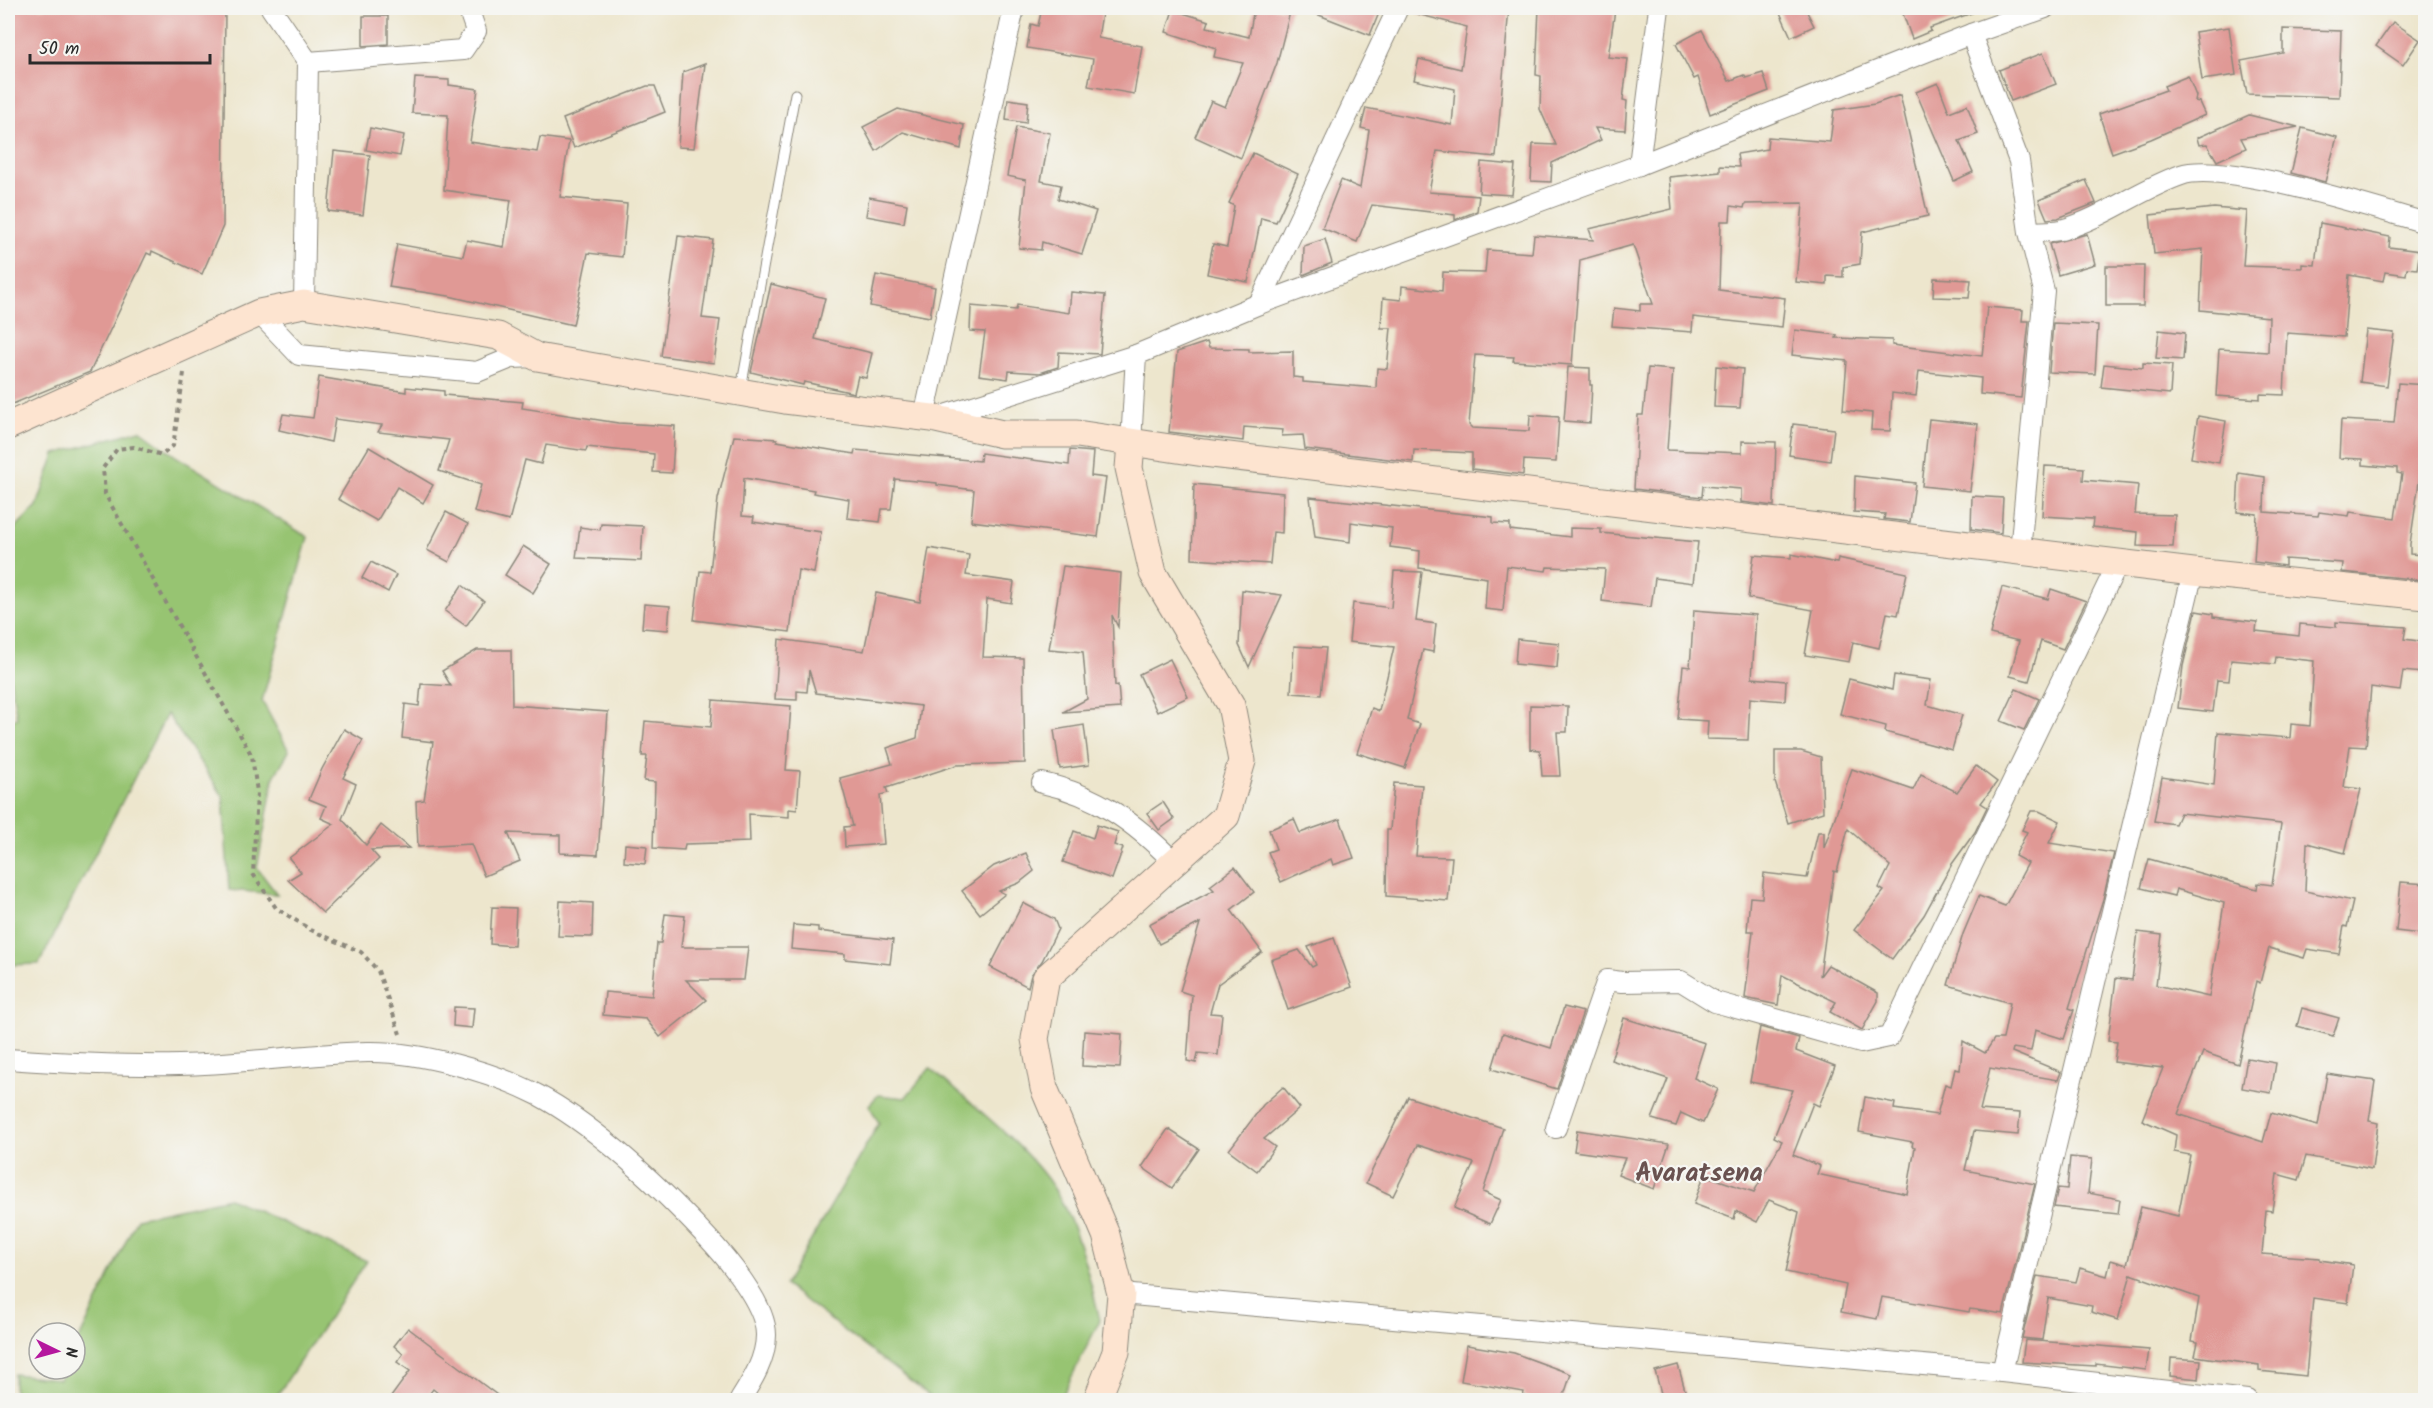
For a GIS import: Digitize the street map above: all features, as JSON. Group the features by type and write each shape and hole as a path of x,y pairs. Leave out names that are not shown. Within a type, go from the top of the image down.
{"street":[{"path":"271,8 308,62 304,304"},
{"path":"308,62 463,50 476,30 468,8"},
{"path":"928,418 1014,8"},
{"path":"1259,304 1398,8"},
{"path":"1639,165 1659,8"},
{"path":"928,418 1136,355 1259,304 1639,165 1971,34 2045,8"},
{"path":"1971,34 2019,161 2029,232 2044,291 2019,552"},
{"path":"2029,232 2060,230 2100,214 2183,174 2213,173 2303,188 2426,223"},
{"path":"8,426 259,313 304,304 498,336 537,357"},
{"path":"259,313 299,355 477,372 511,358 537,357 740,391 928,418 1002,435 1077,434 1131,444 2019,552 2426,596"},
{"path":"1097,1401 1116,1352 1121,1294 1106,1235 1044,1088 1035,1039 1046,978 1226,816 1242,761 1231,705 1153,573 1129,468 1136,355"},
{"path":"1556,1128 1607,980 1681,981 1714,1002 1861,1043 1889,1037 2118,563"},
{"path":"2002,1372 2193,572"},
{"path":"1042,783 1065,788 1109,808 1142,829 1174,862"},
{"path":"8,1059 179,1065 371,1052 406,1056 475,1070 537,1095 595,1133 688,1217 730,1260 756,1303 766,1334 759,1367 740,1401"},
{"path":"1121,1294 2002,1372 2247,1401"}],"lane":[{"path":"740,391 795,94"}],"path":[{"path":"188,346 172,446 162,455 134,447 117,449 103,468 105,494 252,756 256,792 253,874 276,908 311,930 360,952 378,971 395,1016 406,1056"}],"green space":[{"path":"140,430 177,457 308,537 262,701 289,751 274,777 257,868 277,894 229,890 223,796 167,714 39,964 8,965 8,722 17,718 8,666 8,535 37,506 55,454"},
{"path":"930,1068 1014,1141 1030,1158 1055,1190 1071,1221 1100,1320 1060,1400 935,1400 785,1285 879,1123 869,1105 878,1095 905,1098"},
{"path":"229,1198 367,1261 274,1400 14,1400 14,1374 27,1375 27,1381 87,1381 87,1323 137,1218"}],"building":[{"path":"8,8 225,8 223,226 202,274 152,251 151,255 147,253 90,372 8,406"},
{"path":"1042,8 1103,8 1098,38 1142,46 1134,94 1088,86 1093,59 1027,48 1031,24 1038,26"},
{"path":"1254,8 1291,8 1277,63 1241,158 1195,137 1211,101 1225,107 1243,63 1214,57 1216,48 1166,32 1173,10 1209,21 1207,27 1249,37"},
{"path":"1301,8 1381,8 1370,35"},
{"path":"1418,8 1509,8 1496,157 1437,151 1429,192 1479,196 1477,211 1455,220 1455,215 1372,205 1357,242 1322,228 1341,180 1360,188 1369,130 1361,128 1366,108 1452,125 1455,89 1414,80 1419,59 1461,69 1467,27 1417,14"},
{"path":"1539,8 1615,10 1608,57 1628,59 1623,100 1627,101 1625,130 1595,128 1601,140 1552,163 1551,182 1531,181 1533,144 1556,145 1540,109 1541,76 1536,75"},
{"path":"1778,8 1805,8 1814,26 1791,37"},
{"path":"1913,8 1980,8 1980,10 1930,28 1931,31 1912,39 1902,11"},
{"path":"363,16 388,16 388,44 363,46"},
{"path":"2393,22 2420,40 2403,65 2376,46"},
{"path":"2229,27 2236,75 2202,80 2195,32"},
{"path":"2283,29 2341,31 2339,97 2247,94 2241,61 2283,53"},
{"path":"1702,30 1729,81 1744,75 1746,78 1763,73 1769,91 1710,114 1698,77 1694,79 1676,44"},
{"path":"2043,53 2056,84 2011,101 1999,70"},
{"path":"705,64 694,148 678,147 683,72"},
{"path":"2188,76 2196,96 2195,101 2199,102 2205,115 2112,153 2099,114 2166,90 2164,86"},
{"path":"415,78 449,80 449,85 478,89 470,142 537,152 540,137 569,141 560,197 627,204 622,257 588,253 573,325 449,296 389,287 397,244 463,256 467,240 504,247 511,200 444,190 448,115 412,113"},
{"path":"1938,83 1949,112 1967,105 1978,134 1959,141 1973,172 1954,181 1916,92"},
{"path":"647,86 655,86 665,112 574,148 563,119"},
{"path":"1900,95 1928,216 1862,232 1860,264 1843,267 1843,277 1827,276 1827,285 1796,282 1803,203 1745,204 1744,208 1731,206 1730,221 1721,221 1719,290 1785,298 1782,327 1693,317 1692,332 1612,326 1614,308 1640,311 1640,304 1653,304 1633,245 1580,260 1572,365 1513,361 1514,357 1475,355 1469,425 1472,428 1529,431 1530,415 1559,417 1556,462 1524,460 1523,475 1472,469 1472,453 1414,450 1413,462 1305,449 1303,435 1282,436 1283,430 1244,427 1243,441 1169,432 1177,352 1207,342 1209,348 1249,349 1249,352 1293,351 1293,377 1303,378 1303,382 1376,388 1377,368 1387,369 1391,328 1381,328 1383,298 1401,300 1402,286 1442,291 1443,272 1485,273 1487,250 1532,253 1534,235 1593,240 1589,229 1672,209 1669,177 1720,172 1720,166 1739,167 1737,154 1767,149 1768,137 1830,142 1834,110 1875,104"},
{"path":"1008,99 1028,102 1026,123 1006,120"},
{"path":"898,109 964,125 961,149 903,132 876,151 863,127"},
{"path":"2249,115 2298,127 2241,138 2246,148 2217,161 2207,144 2199,145 2197,138"},
{"path":"1016,127 1050,133 1041,181 1061,185 1058,199 1096,211 1082,254 1042,242 1041,250 1019,248 1026,180 1007,176"},
{"path":"370,128 404,135 400,156 366,150"},
{"path":"2302,128 2337,137 2325,182 2291,173"},
{"path":"334,151 370,155 363,215 328,211"},
{"path":"1253,153 1298,174 1276,222 1261,218 1248,282 1207,274 1213,244 1227,247 1234,206 1229,203"},
{"path":"1481,162 1515,165 1512,195 1479,193"},
{"path":"2086,180 2096,203 2058,218 2047,219 2039,200"},
{"path":"869,197 907,204 904,223 866,216"},
{"path":"2214,208 2247,211 2243,266 2302,268 2302,264 2315,265 2320,223 2390,237 2389,247 2420,251 2417,269 2407,268 2406,275 2385,272 2383,281 2349,275 2344,337 2287,333 2284,395 2260,394 2260,399 2216,396 2219,349 2268,352 2269,317 2200,310 2203,249 2154,254 2150,215"},
{"path":"2087,234 2095,264 2058,275 2049,244"},
{"path":"678,236 713,240 702,318 720,320 714,363 661,356"},
{"path":"1325,239 1332,263 1303,275 1304,246"},
{"path":"2106,266 2144,266 2143,306 2106,306"},
{"path":"876,275 935,287 930,317 870,306"},
{"path":"1934,278 1971,280 1969,298 1933,297"},
{"path":"771,284 825,298 815,339 872,353 866,378 858,376 854,393 804,382 803,385 751,372"},
{"path":"1071,292 1105,295 1100,354 1059,352 1058,367 1040,373 1009,371 1008,379 979,375 985,332 970,331 971,306 1016,310 1017,305 1069,313"},
{"path":"1987,307 2023,310 2022,321 2029,321 2021,398 1980,394 1981,378 1919,371 1916,396 1892,393 1890,431 1871,430 1872,413 1843,410 1847,361 1792,355 1795,330 1837,335 1836,338 1892,340 1892,345 1982,356"},
{"path":"2053,323 2098,325 2095,374 2049,372"},
{"path":"2159,330 2185,333 2183,360 2156,358"},
{"path":"2366,330 2394,333 2387,386 2360,382"},
{"path":"2143,363 2172,365 2170,394 2101,387 2104,364 2143,368"},
{"path":"1716,366 1743,369 1740,408 1714,407"},
{"path":"1568,367 1590,368 1590,385 1592,385 1590,423 1564,421"},
{"path":"1648,368 1673,370 1667,450 1742,453 1742,441 1776,442 1774,506 1741,502 1741,489 1703,486 1702,497 1634,489 1638,415 1643,415"},
{"path":"319,377 406,392 406,387 444,391 444,395 523,402 522,408 618,423 675,426 672,473 653,472 654,454 587,447 586,451 546,445 541,464 525,460 509,521 474,512 481,485 439,471 449,440 378,432 382,425 335,419 331,442 279,430 283,414 313,418"},
{"path":"2398,383 2426,385 2426,475 2420,475 2410,544 2410,554 2424,555 2422,580 2342,572 2343,563 2285,559 2285,566 2254,562 2257,514 2237,512 2239,473 2265,477 2264,512 2318,516 2319,512 2349,516 2350,512 2395,518 2402,474 2397,473 2397,468 2363,465 2363,459 2339,458 2341,420 2394,423"},
{"path":"2198,416 2226,421 2219,463 2191,458"},
{"path":"1929,419 1978,424 1970,491 1922,486"},
{"path":"1793,424 1834,429 1830,461 1789,455"},
{"path":"734,436 777,439 777,441 854,454 855,450 980,461 981,453 1069,465 1070,450 1093,452 1091,476 1106,478 1098,537 971,521 974,490 937,485 937,483 895,479 891,509 882,509 880,522 847,518 849,499 813,493 814,490 744,478 742,516 754,517 753,522 821,532 814,573 798,570 790,632 694,620 700,571 710,572 718,499"},
{"path":"369,447 433,485 423,503 397,487 377,521 338,499"},
{"path":"2045,466 2084,468 2083,480 2138,485 2135,514 2175,515 2173,547 2137,546 2138,532 2092,527 2093,519 2042,516"},
{"path":"1855,476 1915,483 1910,522 1884,519 1885,514 1854,512"},
{"path":"1194,484 1283,493 1282,533 1273,532 1270,564 1192,559"},
{"path":"1972,496 2003,498 2001,533 1971,529"},
{"path":"1310,497 1493,517 1493,523 1510,524 1510,530 1570,537 1570,528 1601,529 1601,533 1698,542 1693,583 1655,578 1651,607 1602,601 1605,569 1547,567 1546,571 1507,566 1503,611 1485,609 1487,578 1419,568 1420,551 1390,547 1392,528 1351,522 1350,542 1315,537"},
{"path":"446,512 468,524 449,562 427,550"},
{"path":"601,524 643,526 641,561 576,558 580,527 600,530"},
{"path":"523,546 551,564 533,593 505,575"},
{"path":"929,548 969,555 966,575 1014,582 1011,603 987,599 983,657 1023,658 1025,763 957,765 886,788 888,793 880,795 884,844 845,847 844,827 853,826 840,778 892,764 887,748 917,738 921,706 816,693 809,670 807,692 797,691 797,700 775,699 779,639 864,651 876,593 920,602"},
{"path":"1791,554 1837,563 1838,558 1907,573 1898,615 1887,613 1879,648 1853,642 1849,662 1805,655 1813,610 1748,598 1754,555 1791,558"},
{"path":"371,562 396,575 388,592 362,578"},
{"path":"1063,566 1121,573 1118,627 1112,615 1115,686 1118,685 1120,708 1063,712 1087,699 1083,652 1049,649"},
{"path":"1394,571 1422,572 1416,621 1436,624 1433,652 1423,650 1407,720 1420,724 1405,768 1357,753 1372,708 1379,711 1394,647 1349,642 1353,603 1391,608"},
{"path":"462,585 484,601 466,626 445,611"},
{"path":"2002,587 2048,599 2051,589 2086,601 2063,649 2041,641 2029,681 2010,676 2019,641 1990,634"},
{"path":"1242,590 1282,595 1249,667 1239,645"},
{"path":"644,604 670,606 668,630 642,628"},
{"path":"1694,610 1756,615 1752,678 1786,681 1785,701 1750,698 1748,740 1707,739 1708,721 1678,719 1683,666 1690,667"},
{"path":"2196,611 2213,614 2213,617 2257,622 2256,631 2299,636 2300,624 2336,627 2336,622 2406,627 2404,639 2426,642 2422,673 2403,671 2400,691 2371,687 2366,747 2350,746 2344,787 2361,789 2345,853 2307,843 2305,891 2353,901 2347,927 2344,926 2339,954 2307,949 2304,958 2269,948 2260,983 2256,981 2238,1064 2203,1052 2178,1114 2263,1142 2271,1113 2318,1126 2327,1074 2375,1081 2369,1121 2378,1123 2372,1169 2306,1156 2299,1180 2277,1174 2272,1211 2266,1210 2262,1254 2320,1258 2320,1260 2353,1265 2348,1303 2313,1298 2306,1376 2259,1371 2259,1365 2195,1356 2198,1342 2192,1341 2199,1298 2131,1274 2118,1320 2091,1312 2092,1306 2048,1298 2042,1340 2022,1338 2037,1276 2076,1282 2080,1268 2107,1276 2111,1260 2127,1265 2141,1207 2178,1216 2190,1155 2174,1152 2176,1135 2142,1120 2163,1068 2114,1062 2117,1042 2108,1041 2116,978 2132,980 2138,932 2162,935 2156,985 2209,997 2224,903 2176,889 2174,896 2141,888 2149,859 2257,889 2258,883 2272,885 2281,824 2180,813 2175,824 2154,821 2162,777 2214,785 2218,732 2290,738 2291,724 2310,726 2314,661 2276,657 2275,664 2231,660 2229,681 2217,680 2213,712 2178,708 2183,666"},
{"path":"1517,639 1559,643 1557,668 1515,664"},
{"path":"1294,646 1326,648 1321,695 1291,693"},
{"path":"477,650 511,650 512,705 608,712 598,855 560,853 560,835 508,833 520,861 484,876 471,844 418,847 416,801 424,800 433,742 402,738 405,704 419,706 421,684 451,686 442,671"},
{"path":"1170,659 1188,697 1157,712 1139,674"},
{"path":"1894,675 1931,680 1927,705 1962,715 1952,750 1885,732 1886,726 1840,714 1849,679 1892,690"},
{"path":"2016,689 2039,699 2024,730 2001,721"},
{"path":"713,700 791,706 786,770 800,771 797,810 789,809 789,817 749,814 750,842 685,844 684,850 653,848 655,782 644,781 647,756 642,756 645,721 711,727"},
{"path":"1530,705 1568,706 1567,732 1557,732 1560,776 1542,776 1540,750 1530,749"},
{"path":"1084,725 1089,765 1060,769 1054,730"},
{"path":"344,729 363,740 343,778 356,784 342,819 366,845 381,825 409,848 371,850 379,859 323,913 288,880 301,872 289,858 334,824 321,818 326,806 309,799"},
{"path":"1775,751 1801,751 1821,757 1823,812 1788,823 1775,782"},
{"path":"1976,766 1997,782 1981,803 1987,807 1975,832 1952,864 1924,915 1892,959 1854,930 1884,891 1879,888 1890,866 1848,829 1837,872 1834,871 1820,976 1828,965 1878,993 1878,1001 1862,1030 1830,1012 1836,1002 1782,975 1778,1005 1745,998 1753,931 1747,931 1750,897 1762,898 1764,873 1807,878 1818,832 1824,832 1824,848 1852,769 1913,790 1921,774 1957,792"},
{"path":"1394,783 1422,785 1416,856 1452,857 1448,901 1386,896 1387,830 1390,830"},
{"path":"1163,802 1174,819 1159,830 1147,813"},
{"path":"2031,811 2039,811 2060,821 2049,843 2114,853 2103,899 2069,1008 2074,1010 2064,1039 2035,1030 2031,1051 2013,1048 2012,1052 2061,1072 2058,1080 1990,1068 1980,1110 2020,1113 2018,1135 1974,1131 1965,1170 2035,1184 2003,1314 1970,1309 1969,1312 1882,1297 1877,1319 1841,1312 1846,1285 1786,1272 1799,1212 1769,1200 1757,1222 1736,1211 1734,1219 1694,1204 1704,1175 1754,1192 1782,1141 1774,1137 1793,1090 1750,1082 1760,1027 1799,1038 1796,1051 1835,1066 1819,1106 1813,1103 1793,1155 1820,1166 1817,1174 1907,1194 1915,1147 1912,1146 1913,1142 1859,1132 1865,1097 1895,1103 1894,1109 1937,1115 1945,1084 1951,1086 1955,1069 1960,1070 1963,1041 1985,1053 1994,1039 2003,1039 2010,1003 1948,985 1963,934 1979,896 2005,906 2028,863 2015,856 2027,832 2022,830"},
{"path":"1294,819 1300,833 1340,819 1354,858 1333,865 1331,859 1281,882 1268,852 1276,849 1269,830"},
{"path":"1097,825 1118,832 1114,845 1123,848 1112,879 1063,862 1074,831 1093,838"},
{"path":"625,844 647,846 645,864 624,862"},
{"path":"1026,853 1034,871 1019,883 999,891 1005,894 980,914 962,891 994,866"},
{"path":"1235,867 1254,892 1231,910 1262,952 1218,984 1210,1013 1222,1014 1218,1055 1198,1053 1196,1063 1187,1061 1192,995 1180,991 1200,923 1159,944 1149,924 1214,890 1210,886"},
{"path":"2401,882 2426,884 2421,934 2396,931"},
{"path":"560,901 593,903 592,937 558,936"},
{"path":"1023,903 1054,919 1058,929 1042,961 1031,975 1028,987 990,967"},
{"path":"492,907 516,908 514,946 490,944"},
{"path":"665,914 685,916 681,947 748,947 744,980 686,980 706,1000 660,1037 646,1019 603,1015 605,992 652,996 657,943 661,943"},
{"path":"793,925 818,927 818,931 893,940 890,964 845,959 845,954 791,949"},
{"path":"1334,938 1352,987 1288,1010 1271,960 1299,950 1312,967 1316,965 1308,947"},
{"path":"454,1007 474,1008 472,1028 453,1026"},
{"path":"1564,1007 1583,1012 1557,1089 1492,1069 1503,1033 1551,1048"},
{"path":"2302,1008 2339,1018 2333,1036 2297,1026"},
{"path":"1624,1018 1705,1043 1694,1078 1718,1089 1703,1123 1681,1113 1676,1126 1652,1119 1668,1079 1611,1060"},
{"path":"1084,1031 1122,1034 1120,1068 1082,1066"},
{"path":"2247,1058 2276,1063 2271,1093 2242,1088"},
{"path":"1283,1087 1300,1108 1264,1139 1275,1147 1257,1171 1229,1150 1263,1105"},
{"path":"1408,1097 1503,1128 1483,1192 1501,1200 1490,1224 1454,1208 1474,1163 1418,1145 1393,1196 1366,1183"},
{"path":"1168,1129 1199,1149 1172,1188 1142,1167"},
{"path":"1577,1130 1669,1144 1654,1189 1618,1175 1625,1158 1574,1151"},
{"path":"2070,1157 2092,1159 2088,1193 2120,1199 2118,1214 2054,1207 2058,1188 2067,1189"},
{"path":"408,1328 505,1401 447,1401 433,1389 424,1401 388,1401 410,1371 397,1362 403,1354 394,1346"},
{"path":"2025,1340 2149,1350 2146,1370 2096,1364 2096,1366 2022,1362"},
{"path":"1467,1345 1514,1353 1571,1374 1562,1401 1537,1401 1523,1396 1524,1392 1461,1381"},
{"path":"2171,1358 2201,1360 2199,1379 2170,1376"},
{"path":"1678,1365 1688,1401 1663,1401 1655,1371"}],"district":[{"name":"Avaratsena","path":"1699,1174"}]}
